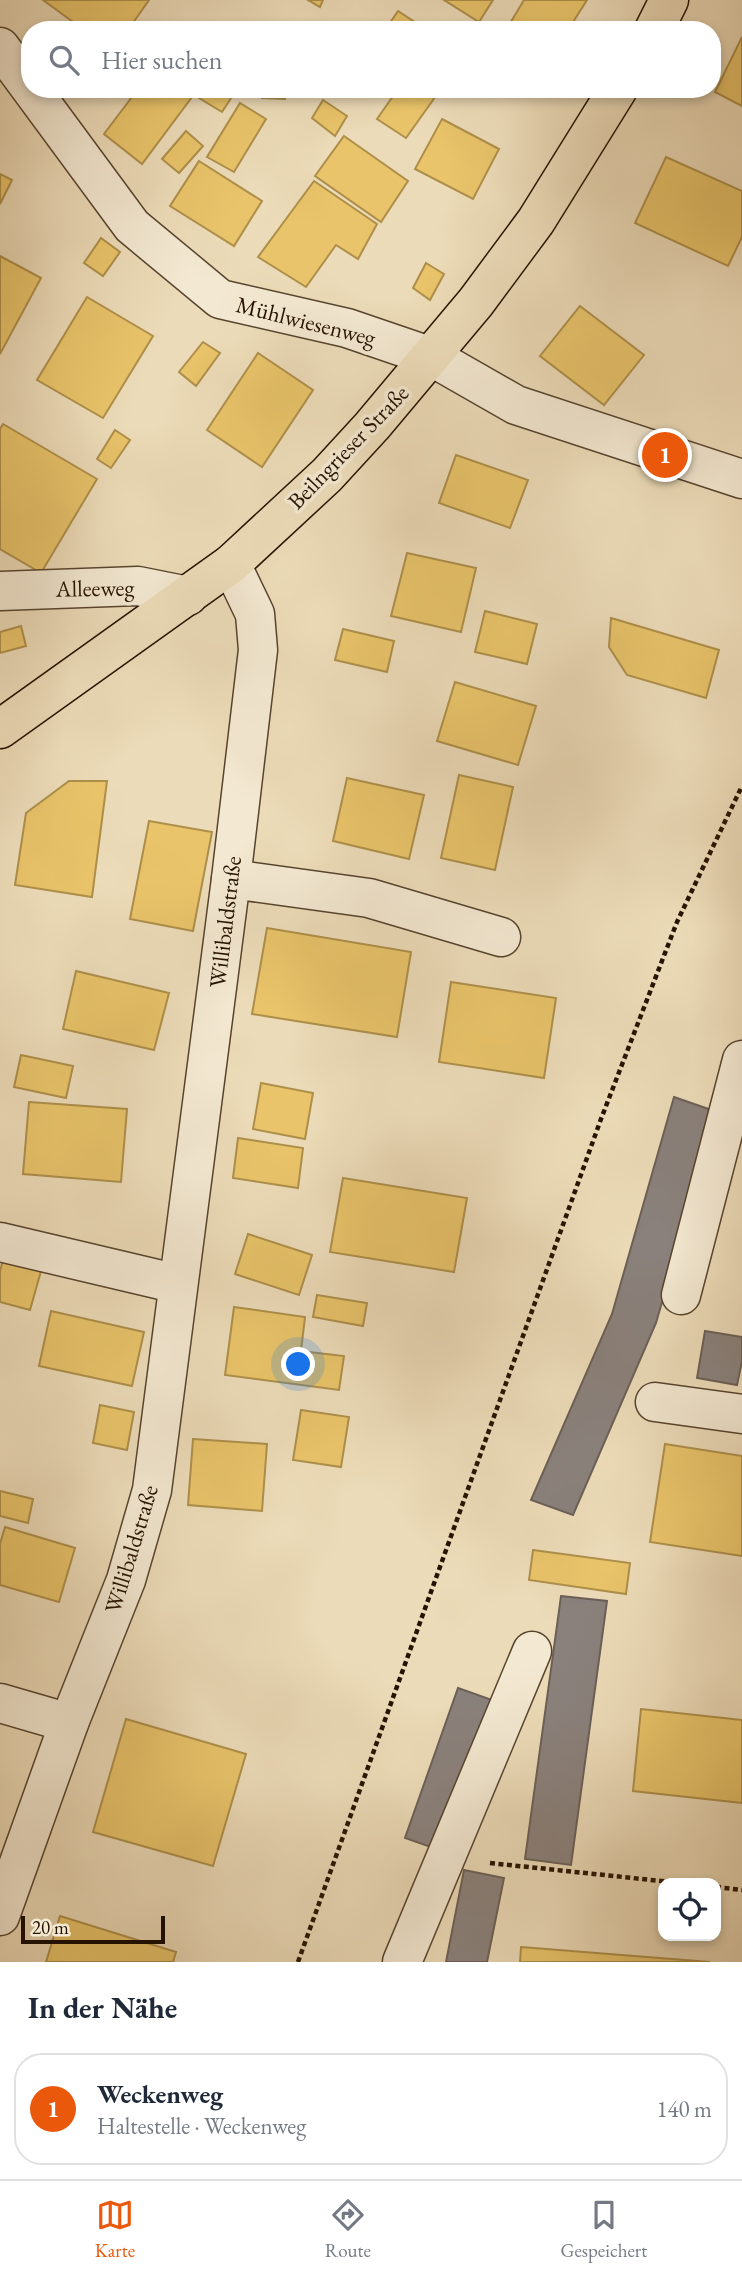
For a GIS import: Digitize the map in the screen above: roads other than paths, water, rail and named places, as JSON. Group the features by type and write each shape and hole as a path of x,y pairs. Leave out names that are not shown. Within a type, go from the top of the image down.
{"main road":[{"path":"658,21 669,0"},
{"name":"Beilngrieser Straße","path":"0,729 232,564 327,475 432,357 476,302 536,221 612,98"}],"street":[{"name":"Mühlwiesenweg","path":"0,47 21,75"},
{"name":"Mühlwiesenweg","path":"38,98 132,226 220,299 347,328 432,357 516,405 742,479"},
{"name":"Willibaldstraße","path":"0,1916 69,1723 126,1580 152,1490 258,650 255,614 232,564"},
{"name":"Alleeweg","path":"0,590 138,586 188,596"},
{"path":"231,879 369,898 501,937"},
{"path":"681,1295 742,1060"},
{"path":"0,1242 178,1284"},
{"path":"655,1402 742,1414"},
{"path":"402,1962 532,1651"},
{"path":"0,1703 69,1723"}],"place":[{"name":"Weckenweg","path":"665,455"}]}
